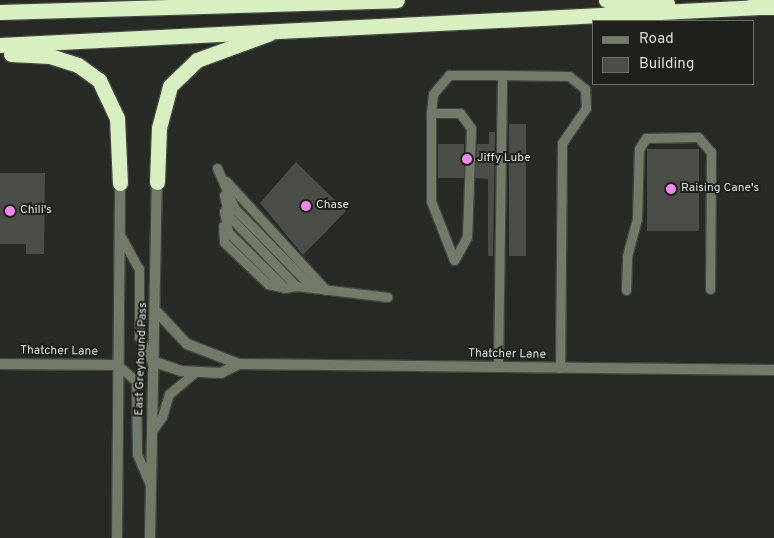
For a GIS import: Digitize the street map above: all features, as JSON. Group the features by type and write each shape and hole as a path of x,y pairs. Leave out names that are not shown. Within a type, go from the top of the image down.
{"highway":[{"path":"0,12 397,0"},
{"path":"606,0 767,7"},
{"path":"0,46 280,29 767,7"},
{"path":"156,182 162,110 178,76 197,60 280,29"},
{"path":"0,54 50,56 78,65 99,80 117,118 120,183"}],"street":[{"name":"East Greyhound Pass","path":"150,538 152,361 157,312 156,182"},
{"name":"East Greyhound Pass","path":"117,538 120,183"},
{"name":"Thatcher Lane","path":"157,312 187,344 239,364 774,370"},
{"name":"Thatcher Lane","path":"152,361 195,372 221,372 239,364"},
{"name":"Thatcher Lane","path":"0,364 118,365"}],"lane":[{"path":"431,114 460,113 471,128 467,237 454,260 431,201 431,114 433,94 449,75 570,76 584,89 586,108 562,143 560,368"},
{"path":"498,368 502,75"},
{"path":"626,290 627,256 637,218 639,149 646,138 698,137 711,152 710,289"},
{"path":"217,168 229,216 296,286"},
{"path":"217,168 228,232 284,288 296,286 387,297"},
{"path":"217,168 234,209 313,288"},
{"path":"217,168 326,290"},
{"path":"120,235 139,268 139,337 152,361"},
{"path":"118,365 136,381 137,454 150,485"},
{"path":"151,432 162,417 169,394 195,372"}],"building":[{"path":"509,124 526,124 526,256 509,256"},
{"path":"489,132 495,132 493,256 488,256 488,179 475,178 477,144 489,144"},
{"path":"438,144 464,144 464,178 438,178"},
{"path":"647,149 699,149 699,231 647,231"},
{"path":"296,162 346,211 303,255 260,203"},
{"path":"0,173 45,173 44,254 26,254 26,244 0,244"}],"place":[{"name":"Jiffy Lube","path":"467,159"},
{"name":"Raising Cane's","path":"671,189"},
{"name":"Chase","path":"306,206"},
{"name":"Chili's","path":"10,211"}]}
